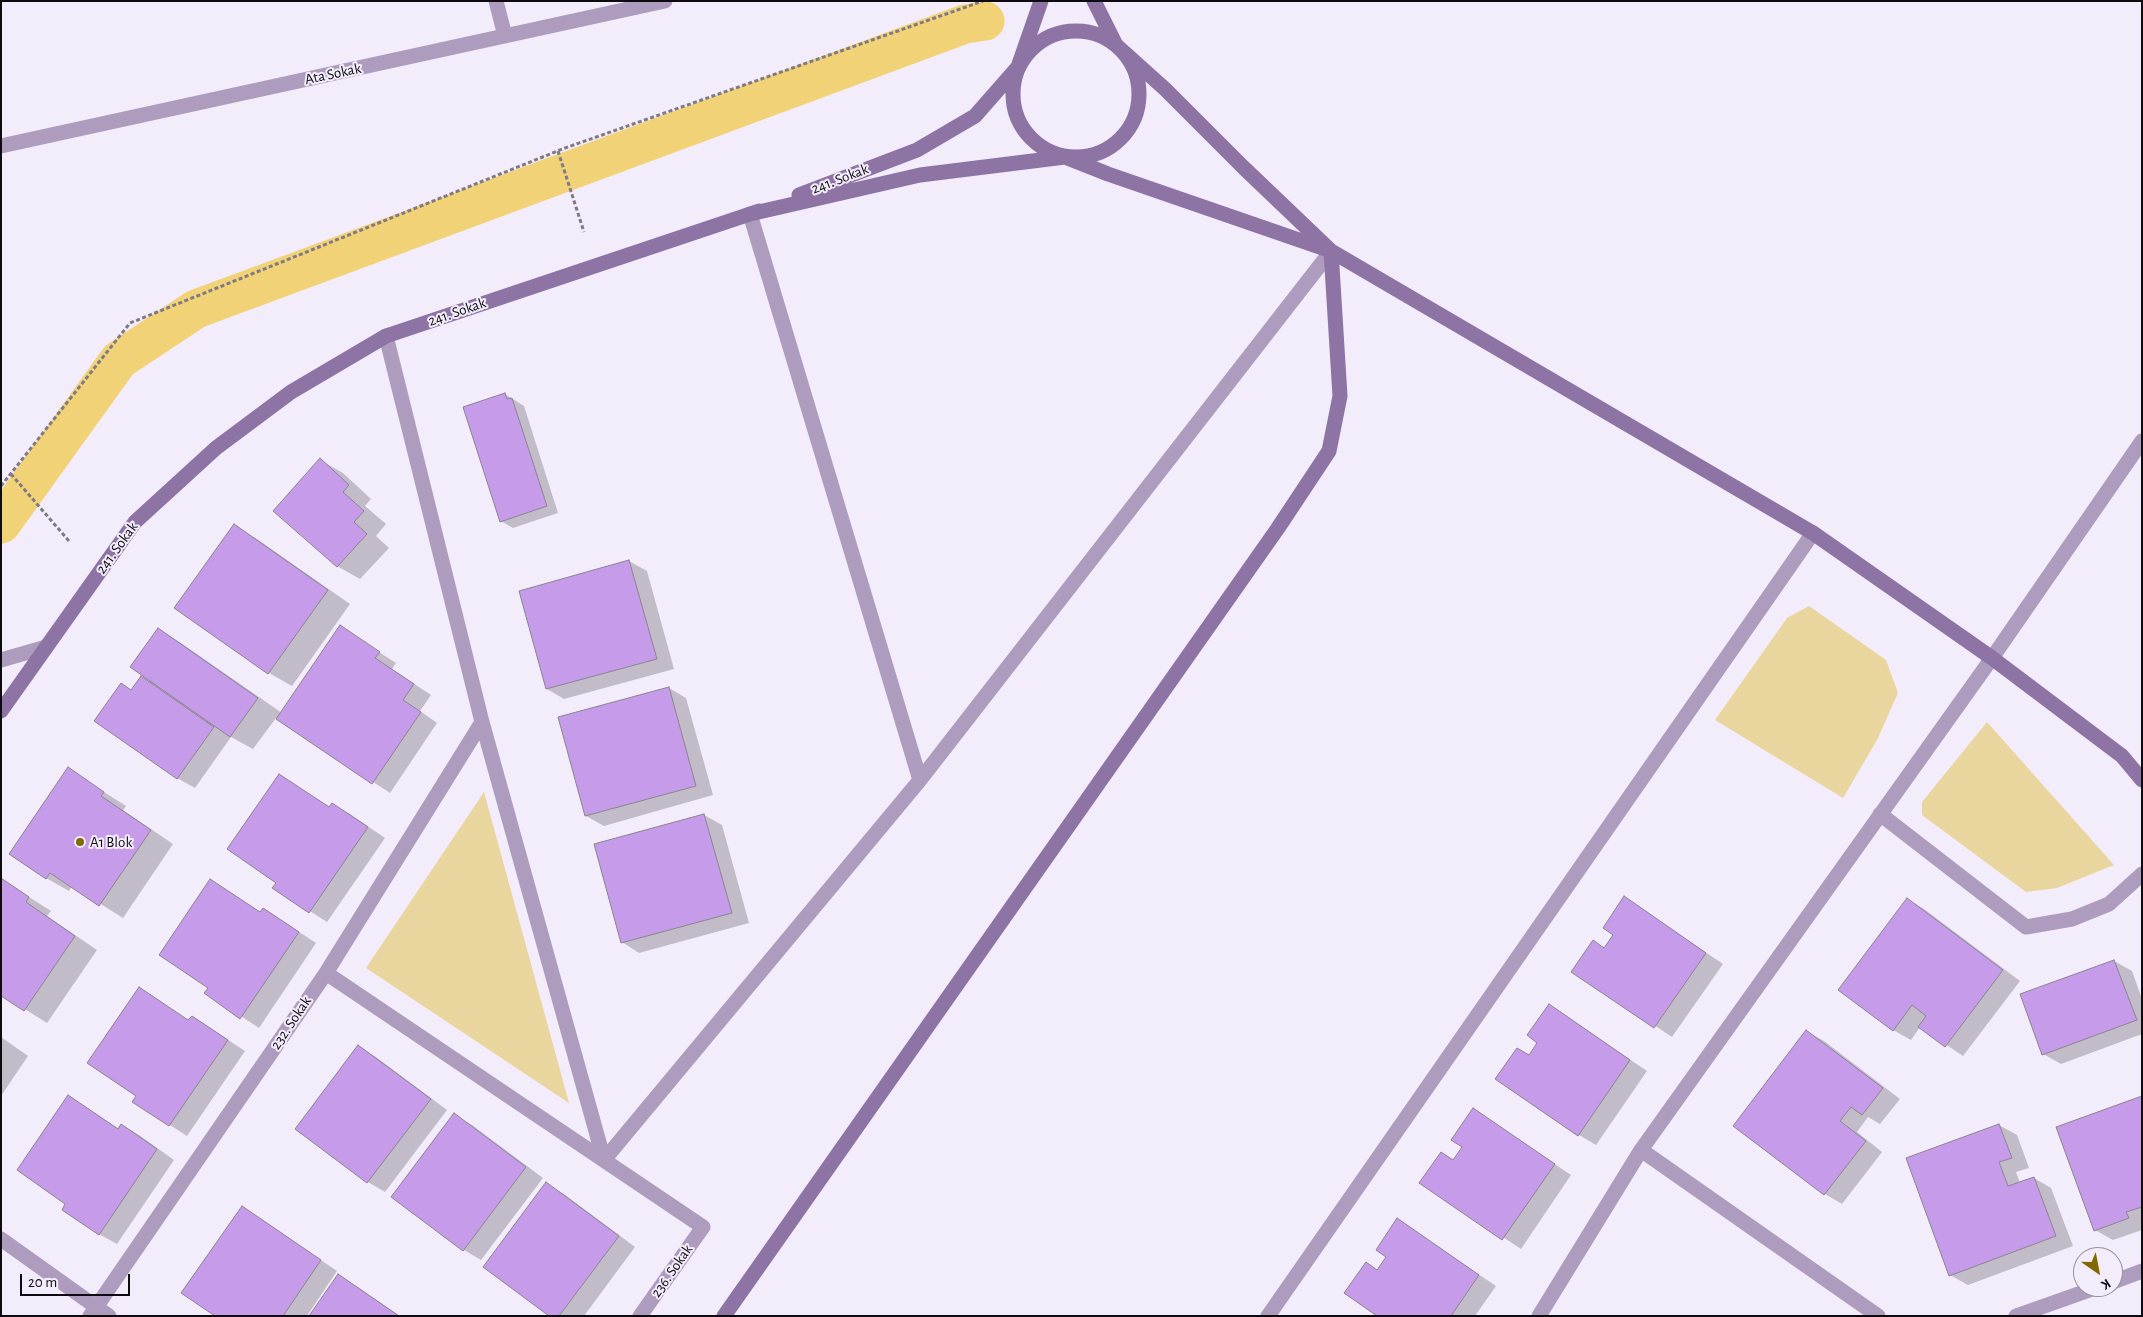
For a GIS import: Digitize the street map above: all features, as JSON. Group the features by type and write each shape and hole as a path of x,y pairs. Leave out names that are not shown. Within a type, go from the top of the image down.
{"main road":[{"path":"1042,1 1012,85 1013,105 1019,123 1030,139 1046,150 1108,174 1331,251 1813,533 1992,658 2122,756 2142,780"},
{"path":"750,214 920,175 1064,157 1085,157 1105,150 1122,138 1133,121 1139,100 1138,80 1130,61 1116,45 1094,1"},
{"path":"724,1316 1272,536 1329,451 1340,396 1331,251 1244,168 1165,88 1116,45 1100,35 1081,31 1062,32 1044,39 1029,51 1018,67"},
{"name":"241. Sokak","path":"1,711 135,522 216,448 291,392 386,336 750,214 917,150 975,116 1018,67"}],"street":[{"path":"496,1 505,36"},
{"name":"Ata Sokak","path":"1,146 665,1"},
{"path":"750,214 920,780"},
{"path":"604,1160 920,780 1331,251"},
{"path":"386,336 482,722 604,1160"},
{"path":"1539,1316 1641,1150 1992,658 2142,441"},
{"path":"1268,1316 1813,533"},
{"path":"1,660 46,647"},
{"name":"232. Sokak","path":"93,1311 326,973 482,722"},
{"path":"1880,814 2026,927 2072,919 2109,904 2142,874"},
{"path":"326,973 604,1160"},
{"path":"1641,1150 1878,1316"},
{"name":"236. Sokak","path":"604,1160 703,1227 640,1316"},
{"path":"1,1239 93,1311 110,1316"},
{"path":"2123,1279 2142,1272"},
{"path":"2016,1316 2073,1296"}],"path":[{"path":"1,486 12,475 130,323 558,150 983,1"},
{"path":"558,150 584,232"},
{"path":"12,475 68,540"}],"shaded area":[{"path":"1809,606 1886,660 1898,693 1877,740 1843,798 1715,720 1787,618"},
{"path":"1987,722 2114,865 2057,888 2026,892 1922,815 1922,802"},
{"path":"484,792 569,1103 366,968"}],"building":[{"path":"505,393 507,399 512,398 547,506 500,522 463,407"},
{"path":"320,458 349,485 343,492 364,511 354,522 367,534 337,567 273,511"},
{"path":"234,524 328,590 268,674 174,608"},
{"path":"629,560 657,659 546,689 519,591"},
{"path":"340,625 380,652 375,658 414,684 403,700 421,712 372,784 276,719"},
{"path":"158,628 258,698 230,737 130,667"},
{"path":"141,676 214,727 177,779 94,721 121,683 131,690"},
{"path":"669,687 696,786 585,816 558,717"},
{"name":"A1 Blok","path":"68,767 104,792 101,796 151,830 99,906 50,873 46,879 9,854"},
{"path":"279,774 329,807 332,803 368,827 309,913 272,888 276,883 227,849"},
{"path":"704,814 732,913 621,943 594,844"},
{"path":"1,878 29,897 26,902 75,936 24,1011 1,996"},
{"path":"210,879 260,912 263,908 299,932 240,1019 204,993 208,988 159,955"},
{"path":"1624,896 1706,953 1654,1028 1571,972 1593,940 1604,948 1613,935 1603,928"},
{"path":"1907,898 2003,970 1945,1047 1918,1027 1926,1016 1912,1005 1893,1031 1838,990"},
{"path":"2114,960 2137,1020 2042,1055 2020,994"},
{"path":"139,987 188,1020 192,1016 228,1040 169,1126 132,1102 136,1096 87,1063"},
{"path":"1549,1004 1630,1060 1578,1136 1495,1079 1517,1048 1529,1055 1537,1043 1527,1035"},
{"path":"1806,1030 1883,1088 1862,1115 1851,1107 1840,1121 1866,1141 1824,1195 1733,1126"},
{"path":"358,1045 431,1099 367,1183 295,1129"},
{"path":"68,1095 118,1129 121,1124 157,1149 99,1235 62,1210 65,1204 17,1170"},
{"path":"2142,1096 2142,1207 2126,1212 2129,1218 2094,1231 2056,1127"},
{"path":"1473,1108 1555,1164 1502,1240 1419,1183 1441,1152 1453,1160 1462,1147 1451,1140"},
{"path":"454,1113 526,1167 463,1251 391,1197"},
{"path":"1999,1124 2012,1158 1999,1162 2008,1186 2034,1177 2056,1236 1949,1276 1906,1158"},
{"path":"546,1182 619,1236 559,1316 549,1316 483,1267"},
{"path":"242,1206 321,1260 283,1316 215,1316 181,1293"},
{"path":"1397,1218 1479,1275 1451,1316 1377,1316 1344,1293 1366,1262 1377,1270 1386,1257 1376,1250"},
{"path":"338,1274 399,1316 309,1316"}],"waterway":[{"path":"1,524 119,360 196,309 965,24 985,21"}],"place":[{"name":"A1 Blok","path":"80,842"}]}
